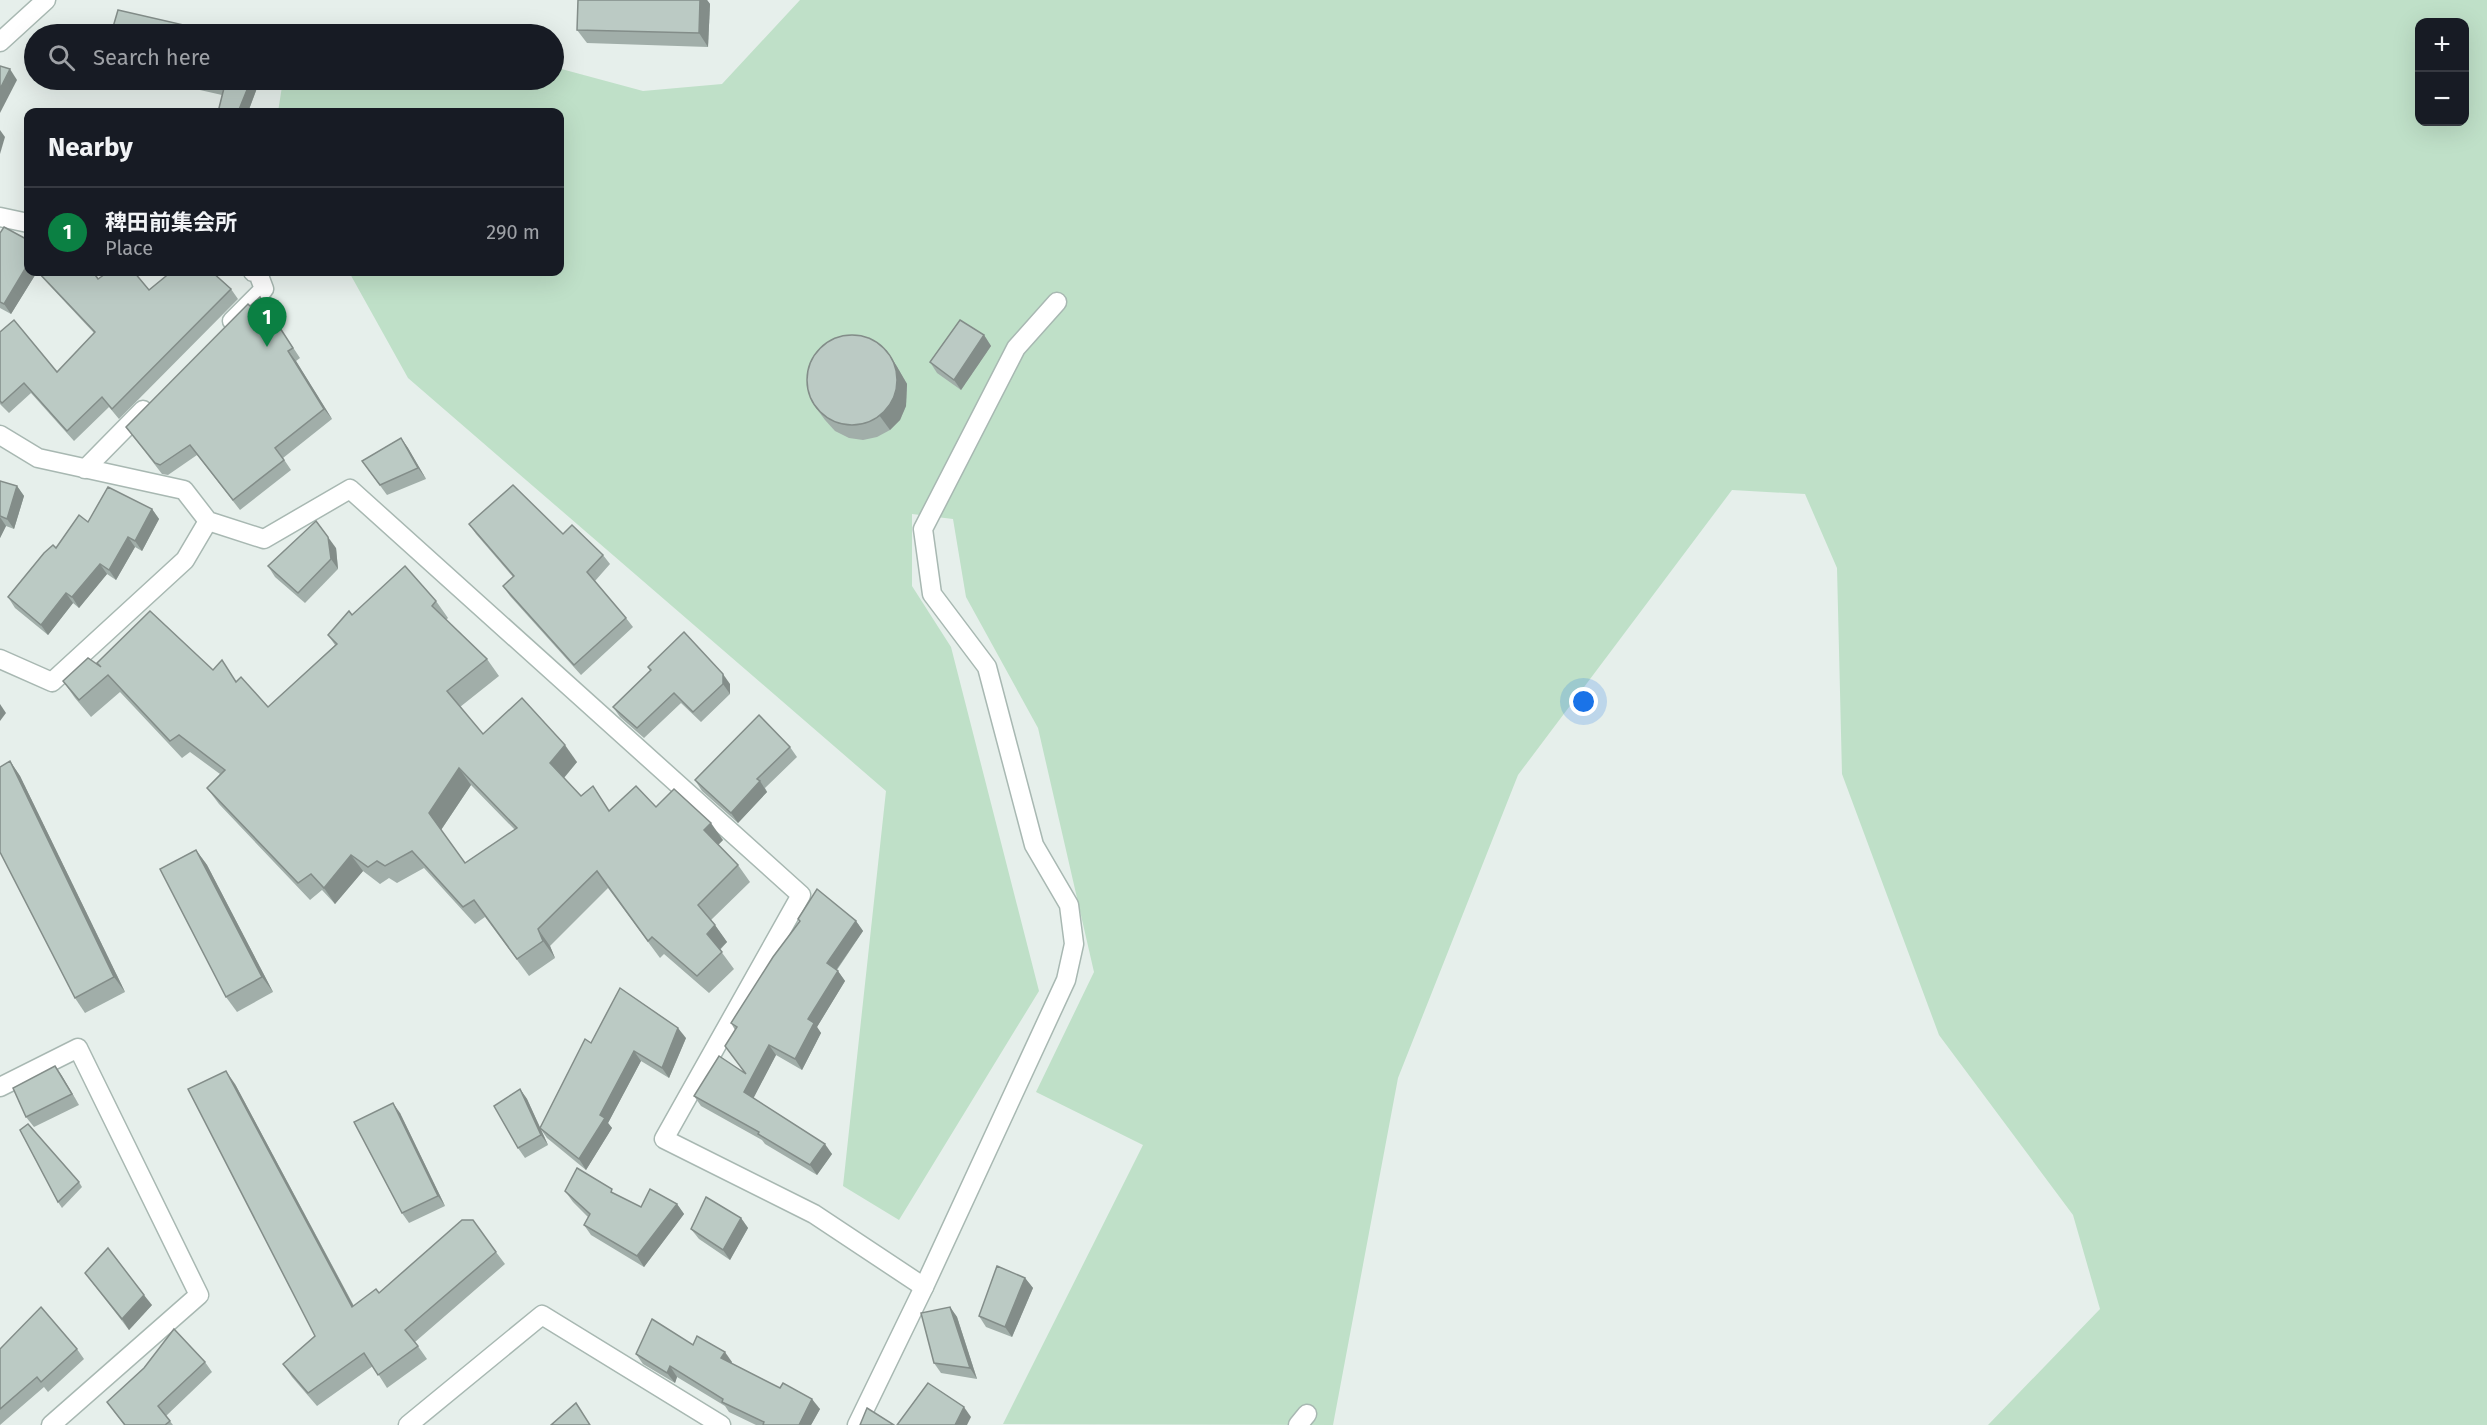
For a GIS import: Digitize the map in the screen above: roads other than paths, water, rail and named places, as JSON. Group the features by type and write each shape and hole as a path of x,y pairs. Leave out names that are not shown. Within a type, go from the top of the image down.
{"street":[{"path":"0,42 46,0"},
{"path":"0,217 24,222"},
{"path":"223,330 264,289 259,276"},
{"path":"857,1425 924,1287 1066,980 1074,944 1069,905 1034,845 987,667 932,594 923,529 1016,348 1057,302"},
{"path":"85,468 158,395"},
{"path":"0,435 38,458 184,490 208,521 264,539 350,489 801,895 664,1139 814,1214 924,1287"},
{"path":"0,659 52,682 184,560 208,521"},
{"path":"0,1087 78,1048 199,1295 51,1425"},
{"path":"408,1425 542,1315 713,1423"}],"place":[{"name":"稗田前集会所","path":"267,347"}]}
